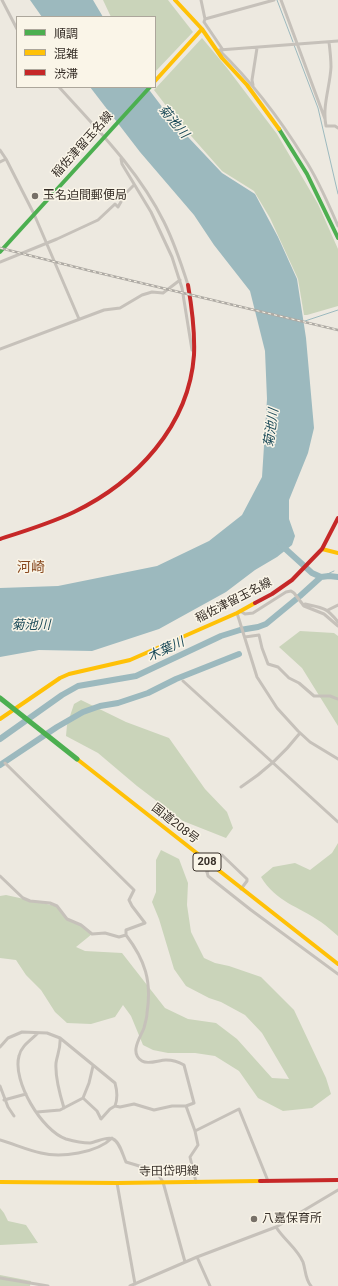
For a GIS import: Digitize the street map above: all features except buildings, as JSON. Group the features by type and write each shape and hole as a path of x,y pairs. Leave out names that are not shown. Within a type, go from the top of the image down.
{"main road":[{"path":"175,0 220,50 279,129 307,174 338,238"},
{"path":"156,80 202,30"},
{"name":"稲佐津留玉名線","path":"0,252 149,88"},
{"path":"0,539 43,525 104,495 142,463 163,439 173,424 189,383 194,346 194,324 188,285"},
{"name":"稲佐津留玉名線","path":"0,719 70,672 81,669 121,664 239,612 272,594 302,571 322,549 338,518"},
{"path":"322,549 338,552"},
{"name":"国道208号","path":"0,698 338,964"},
{"name":"寺田岱明線","path":"0,1182 117,1183 338,1180"}],"street":[{"path":"2,0 16,27"},
{"path":"201,0 205,19 204,22 220,50 254,88 287,132 305,159 338,226"},
{"path":"205,19 274,0"},
{"path":"281,0 326,126 335,126 338,128"},
{"path":"220,50 338,41"},
{"path":"324,119 331,67 330,42"},
{"path":"254,88 252,80 257,48"},
{"path":"60,88 105,136 149,196 164,221 176,248 188,285"},
{"path":"0,150 34,214 79,319"},
{"path":"121,158 122,164 159,226 167,244 180,280 186,306 193,357"},
{"path":"0,162 6,159"},
{"path":"0,262 98,220 115,204 118,207 126,193 134,185"},
{"path":"0,349 104,310 120,308 142,295 152,292 163,293 180,280"},
{"path":"338,626 324,614 302,605 291,591 286,592 250,614 239,612 240,621 257,677 263,688 286,720 310,742 338,759"},
{"path":"302,605 305,604 328,610 338,622"},
{"path":"328,610 338,605"},
{"path":"245,637 259,634 268,664 278,667 289,678 299,683 314,696 330,696 338,699"},
{"path":"183,681 338,822"},
{"path":"241,787 273,763 300,733"},
{"path":"5,763 134,890 130,900 132,906 145,923 126,930 126,935 143,962 147,977 147,1014 144,1027 136,1047 137,1055 140,1060 144,1062 168,1060 184,1065 194,1103 186,1106 172,1106 154,1110 134,1104 120,1107 115,1106"},
{"path":"242,889 247,879 226,858 222,855 220,856 207,872 208,876 244,906 338,974"},
{"path":"0,876 23,898 30,901 50,903 56,906 67,919 81,925 92,934 105,933 120,937 126,935"},
{"path":"0,1047 8,1038 22,1032 47,1033 60,1038 115,1083 117,1102 115,1106 110,1109 101,1119 97,1111 83,1098"},
{"path":"38,1033 22,1049 19,1056 19,1072 26,1094 37,1112 52,1131 64,1138 83,1143 98,1142 112,1138 116,1140 128,1164 154,1169 158,1173 163,1182 185,1262"},
{"path":"60,1038 60,1047 56,1062 56,1073 64,1108"},
{"path":"37,1112 60,1110 83,1098 89,1083 93,1066"},
{"path":"0,1086 4,1100 14,1116"},
{"path":"4,1100 26,1094"},
{"path":"186,1106 195,1131 198,1145 190,1157 196,1182"},
{"path":"195,1131 239,1109 268,1181"},
{"path":"0,1140 43,1154 58,1155 93,1149 112,1138"},
{"path":"117,1183 135,1284"},
{"path":"130,1286 197,1257 276,1227 338,1190"},
{"path":"276,1227 292,1245 303,1262 306,1278 311,1286"},
{"path":"197,1257 210,1286"},
{"path":"0,1278 48,1286"}],"green space":[{"path":"103,0 168,0 193,32 156,71 156,16 111,16"},
{"path":"202,38 227,68 277,134 318,204 338,249 338,306 304,315 298,279 270,218 254,191 222,171 177,120 154,90"},
{"path":"300,631 334,633 338,636 338,726 302,668 279,647"},
{"path":"81,700 126,722 169,738 205,789 227,812 233,828 226,838 183,821 137,786 98,753 66,736 67,725 74,704"},
{"path":"338,843 338,936 321,922 288,903 273,892 261,877 273,867 295,863 310,870 332,853"},
{"path":"161,850 179,859 188,883 187,905 191,932 204,958 215,963 229,966 261,977 294,1010 326,1078 331,1094 312,1108 283,1111 258,1098 239,1071 215,1056 195,1053 168,1053 153,1050 143,1045 131,1016 123,1005 115,1017 91,1024 67,1023 55,1012 41,990 26,975 16,960 0,958 0,896 6,895 56,906 67,919 81,925 92,934 76,947 85,951 122,953 165,1008 188,1019 216,1023 237,1039 272,1078 289,1079 262,1033 245,1015 186,986 174,969 159,919 152,902 156,892 156,860"},
{"path":"0,1208 8,1221 26,1225 38,1243 0,1245"},
{"path":"0,1275 31,1281 30,1286 0,1286"}],"water":[{"path":"30,0 93,0 102,16 41,16"},
{"name":"菊池川","path":"91,88 148,88 172,120 222,173 255,194 278,237 297,279 306,338 314,428 308,453 289,500 289,519 295,536 292,545 226,592 159,629 92,651 39,650 0,657 0,588 58,586 157,566 209,541 242,515 262,477 267,399 265,351 250,291 214,245 194,215 140,152"}],"waterway":[{"path":"277,0 293,42"},
{"path":"294,45 318,108 338,194"},
{"path":"302,322 338,310"},
{"path":"280,544 312,573 321,577"},
{"name":"木葉川","path":"321,577 334,571"},
{"name":"木葉川","path":"0,739 62,695 78,686 136,676 221,636 266,624 321,577 338,577"},
{"path":"0,765 57,727 83,712 148,693 176,679 239,654"}],"railway":[{"path":"0,248 338,330"}],"traffic: fast":[{"path":"0,252 149,88"},
{"path":"279,129 307,174 338,238"},
{"path":"0,698 77,759"}],"traffic: slow":[{"path":"175,0 202,29 222,58 247,85 279,129"},
{"path":"156,80 202,29"},
{"path":"322,549 338,553"},
{"path":"0,719 60,678 69,674 130,660 237,613 255,603"},
{"path":"77,759 338,964"},
{"path":"0,1182 117,1183 260,1181"}],"traffic: jam":[{"path":"0,539 56,520 97,500 138,468 155,449 170,428 182,405 190,381 194,355 194,337 188,285"},
{"path":"255,603 272,594 292,580 322,549 338,518"},
{"path":"260,1181 338,1180"}],"place":[{"name":"玉名迫間郵便局","path":"35,196"},
{"name":"八嘉保育所","path":"254,1219"}],"district":[{"name":"河崎","path":"31,568"}]}
